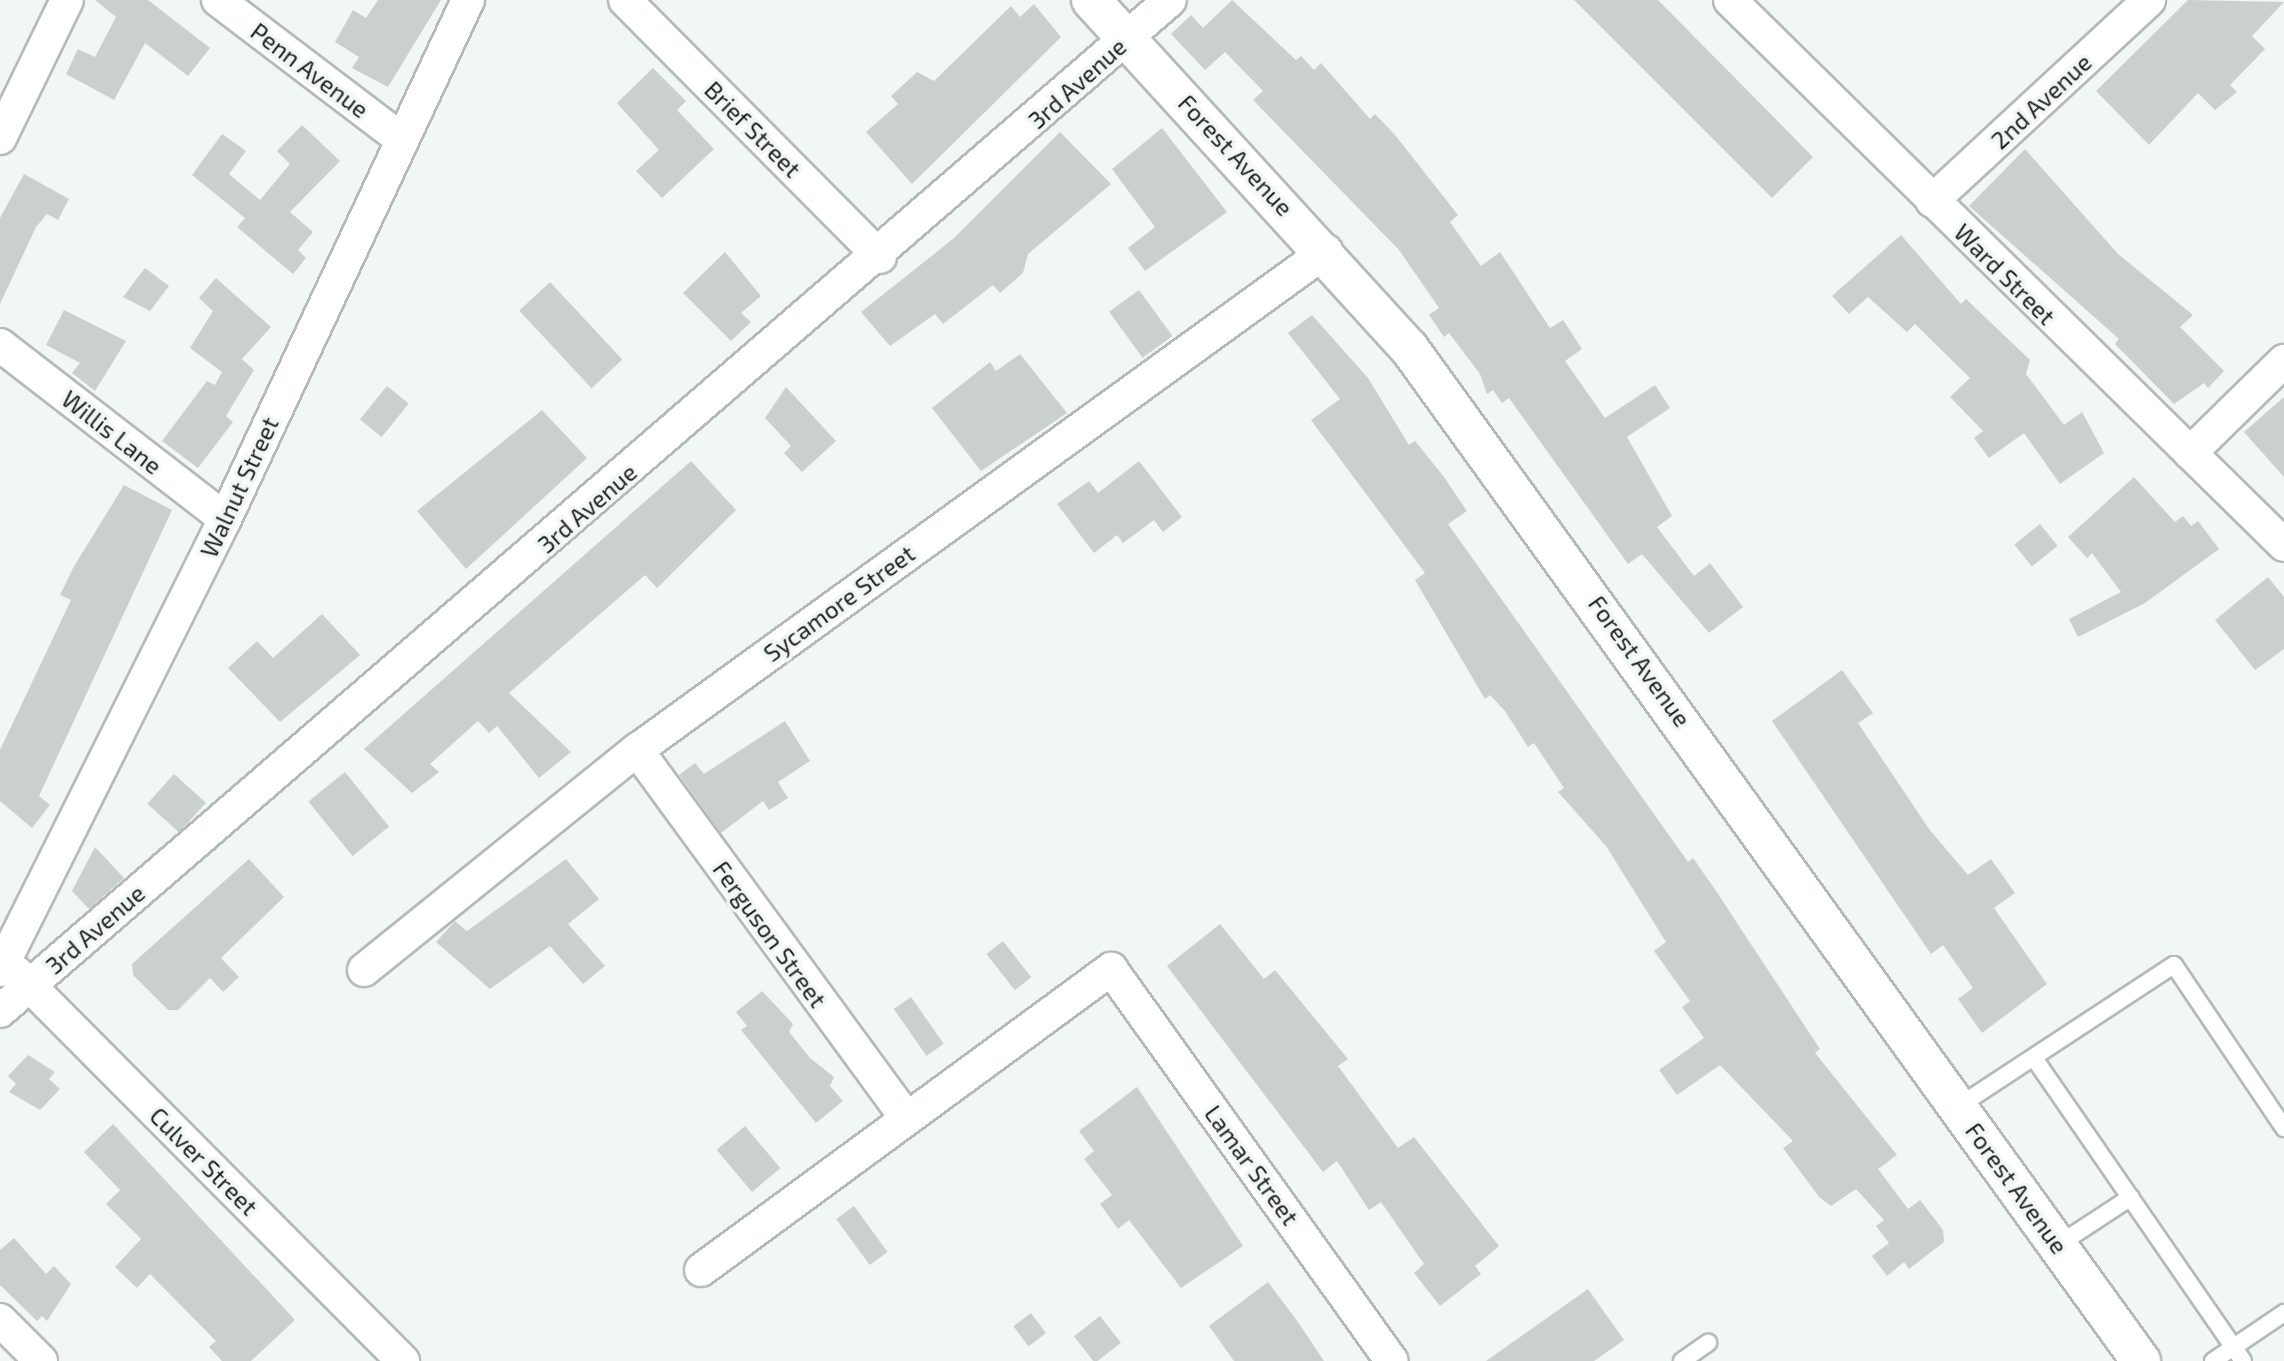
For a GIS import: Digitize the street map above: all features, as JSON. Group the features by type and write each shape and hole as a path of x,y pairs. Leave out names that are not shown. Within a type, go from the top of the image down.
{"street":[{"path":"0,138 67,0"},
{"name":"Penn Avenue","path":"218,0 401,139"},
{"name":"Brief Street","path":"625,0 880,257"},
{"name":"Forest Avenue","path":"1091,0 1326,251 1409,348 1555,544 2141,1361"},
{"name":"3rd Avenue","path":"0,1011 880,257 1170,0"},
{"name":"Ward Street","path":"1730,0 2284,545"},
{"name":"2nd Avenue","path":"1932,201 2149,0"},
{"name":"Walnut Street","path":"2,965 225,519 463,4"},
{"name":"Sycamore Street","path":"364,970 637,750 1326,251"},
{"name":"Willis Lane","path":"0,345 225,519"},
{"path":"2190,453 2284,361"},
{"name":"Ferguson Street","path":"637,750 905,1116"},
{"name":"Culver Street","path":"2,965 29,986 403,1361"},
{"name":"Lamar Street","path":"905,1116 1111,969 1392,1361"},
{"path":"701,1270 905,1116"},
{"path":"0,1320 41,1361"}],"lane":[{"path":"1959,1106 2174,965 2284,1128"},
{"path":"2034,1058 2239,1354"},
{"path":"2058,1245 2131,1197"},
{"path":"2213,1361 2239,1354 2284,1313"},
{"path":"1682,1361 1708,1343"}],"building":[{"path":"95,0 148,0 210,48 188,76 145,43 114,100 66,74 78,49 95,57 116,17"},
{"path":"378,0 441,0 388,87 352,68 359,57 335,42 353,10 366,18"},
{"path":"1232,0 1296,60 1301,56 1314,70 1321,63 1370,119 1375,114 1395,135 1458,215 1450,222 1481,266 1500,252 1550,328 1563,320 1582,349 1565,361 1605,418 1655,385 1670,408 1627,437 1672,516 1657,527 1694,576 1710,563 1743,607 1709,633 1642,554 1628,564 1509,398 1502,403 1493,390 1487,394 1480,374 1449,333 1444,337 1429,315 1439,308 1399,250 1253,100 1263,91 1225,52 1205,70 1171,34 1191,15 1203,28"},
{"path":"1574,0 1658,0 1813,157 1772,198"},
{"path":"2188,0 2284,2 2252,36 2265,49 2230,85 2237,92 2215,110 2198,93 2149,145 2096,91"},
{"path":"1034,4 1061,37 912,184 866,132 898,104 891,96 917,72 934,81 1011,6 1020,17"},
{"path":"653,68 686,101 677,110 714,149 662,198 636,171 659,150 617,103"},
{"path":"302,125 340,161 290,212 313,232 298,250 306,258 293,274 237,227 245,218 192,175 222,134 246,151 229,174 260,200 290,164 277,151"},
{"path":"1162,128 1227,212 1145,271 1128,248 1155,227 1112,169"},
{"path":"1060,132 1111,184 1028,254 1023,273 1000,293 993,285 943,324 935,314 890,346 861,312 953,239"},
{"path":"2025,149 2118,254 2193,315 2180,327 2224,371 2208,388 2204,383 2174,404 2115,344 2119,339 1969,206"},
{"path":"24,174 69,199 58,220 47,214 36,227 0,304 0,218"},
{"path":"1901,235 1961,304 1966,299 2030,360 2026,374 2064,425 2082,412 2104,453 2060,484 2024,433 1989,458 1974,438 1983,431 1950,397 1970,378 1915,324 1907,332 1868,297 1849,314 1832,296"},
{"path":"725,252 761,296 741,313 751,322 731,341 683,293"},
{"path":"145,268 169,286 150,311 123,297"},
{"path":"216,278 271,327 242,359 254,370 226,416 233,422 198,468 162,441 207,381 215,385 222,372 190,348 213,311 199,298"},
{"path":"550,282 622,360 592,388 519,311"},
{"path":"1139,290 1173,336 1143,358 1109,312"},
{"path":"64,310 126,341 95,391 72,373 80,363 46,345"},
{"path":"1312,315 1368,378 1409,445 1415,441 1444,477 1467,511 1448,524 1688,862 1693,858 1714,888 1820,1049 1815,1053 1897,1155 1878,1169 1908,1209 1920,1200 1943,1230 1944,1242 1909,1269 1904,1262 1887,1276 1872,1256 1889,1243 1876,1226 1884,1220 1856,1189 1831,1206 1819,1197 1783,1148 1793,1141 1720,1065 1677,1095 1659,1070 1704,1038 1682,1007 1690,1001 1654,951 1666,942 1606,846 1558,792 1564,788 1534,743 1528,747 1505,711 1490,695 1485,699 1415,580 1425,573 1311,420 1340,399 1288,333"},
{"path":"1020,354 1067,413 981,471 932,408 990,362 996,371"},
{"path":"387,386 409,404 382,437 360,419"},
{"path":"786,387 836,441 802,472 784,453 791,446 765,418"},
{"path":"2284,397 2284,477 2244,432"},
{"path":"542,410 587,458 466,569 417,511"},
{"path":"691,461 736,510 657,588 645,575 509,693 571,752 539,778 497,726 489,733 478,721 430,764 439,772 412,793 364,749"},
{"path":"1139,461 1182,517 1163,532 1154,520 1123,543 1117,535 1094,553 1057,504 1089,481 1098,493"},
{"path":"2134,477 2175,522 2183,516 2191,526 2198,521 2219,549 2145,603 2078,637 2069,619 2121,592 2092,553 2087,558 2068,537"},
{"path":"124,485 172,510 39,796 50,805 32,828 0,801 0,750 71,600 60,595"},
{"path":"2040,524 2058,546 2032,567 2014,545"},
{"path":"2268,577 2284,597 2284,649 2255,670 2215,620"},
{"path":"322,614 360,655 280,722 228,668 257,641 273,658"},
{"path":"1842,670 1873,713 1858,723 1929,829 1968,875 1991,859 2015,893 1994,908 2047,984 1982,1033 1958,999 1973,988 1943,945 1931,954 1772,721"},
{"path":"785,721 810,761 778,782 788,798 769,810 763,801 721,833 679,775 695,763 704,774"},
{"path":"345,772 389,826 353,856 308,802"},
{"path":"174,774 206,803 179,832 147,804"},
{"path":"95,847 124,878 89,909 72,891"},
{"path":"249,859 284,897 221,958 239,977 223,992 210,978 178,1010 168,1010 133,975 132,964"},
{"path":"566,859 599,899 568,924 605,966 583,984 550,946 490,989 436,942 455,921 467,931"},
{"path":"1220,924 1264,979 1275,970 1348,1059 1338,1066 1398,1148 1414,1137 1499,1246 1475,1266 1481,1274 1440,1306 1414,1273 1424,1264 1381,1202 1369,1210 1337,1161 1323,1172 1167,966"},
{"path":"1003,941 1031,977 1015,990 986,954"},
{"path":"762,991 793,1024 789,1032 810,1058 834,1077 830,1086 843,1101 816,1123 741,1030 747,1026 736,1012"},
{"path":"911,997 944,1044 926,1056 894,1009"},
{"path":"28,1055 55,1072 49,1079 60,1089 40,1110 9,1092 16,1084 8,1076"},
{"path":"1137,1087 1243,1246 1181,1288 1129,1220 1118,1229 1100,1204 1112,1195 1084,1159 1094,1151 1079,1131"},
{"path":"113,1124 295,1320 251,1361 222,1361 209,1347 216,1341 150,1274 137,1288 115,1267 141,1239 106,1204 120,1190 84,1152"},
{"path":"745,1126 780,1168 752,1192 717,1150"},
{"path":"854,1206 888,1252 870,1265 836,1219"},
{"path":"14,1238 46,1274 54,1266 71,1284 47,1321 42,1316 37,1321 0,1285 0,1250"},
{"path":"1268,1282 1324,1361 1234,1361 1209,1326"},
{"path":"1588,1289 1624,1340 1594,1361 1486,1361"},
{"path":"1031,1313 1046,1333 1028,1346 1013,1326"},
{"path":"1100,1316 1121,1343 1093,1361 1074,1336"}]}
